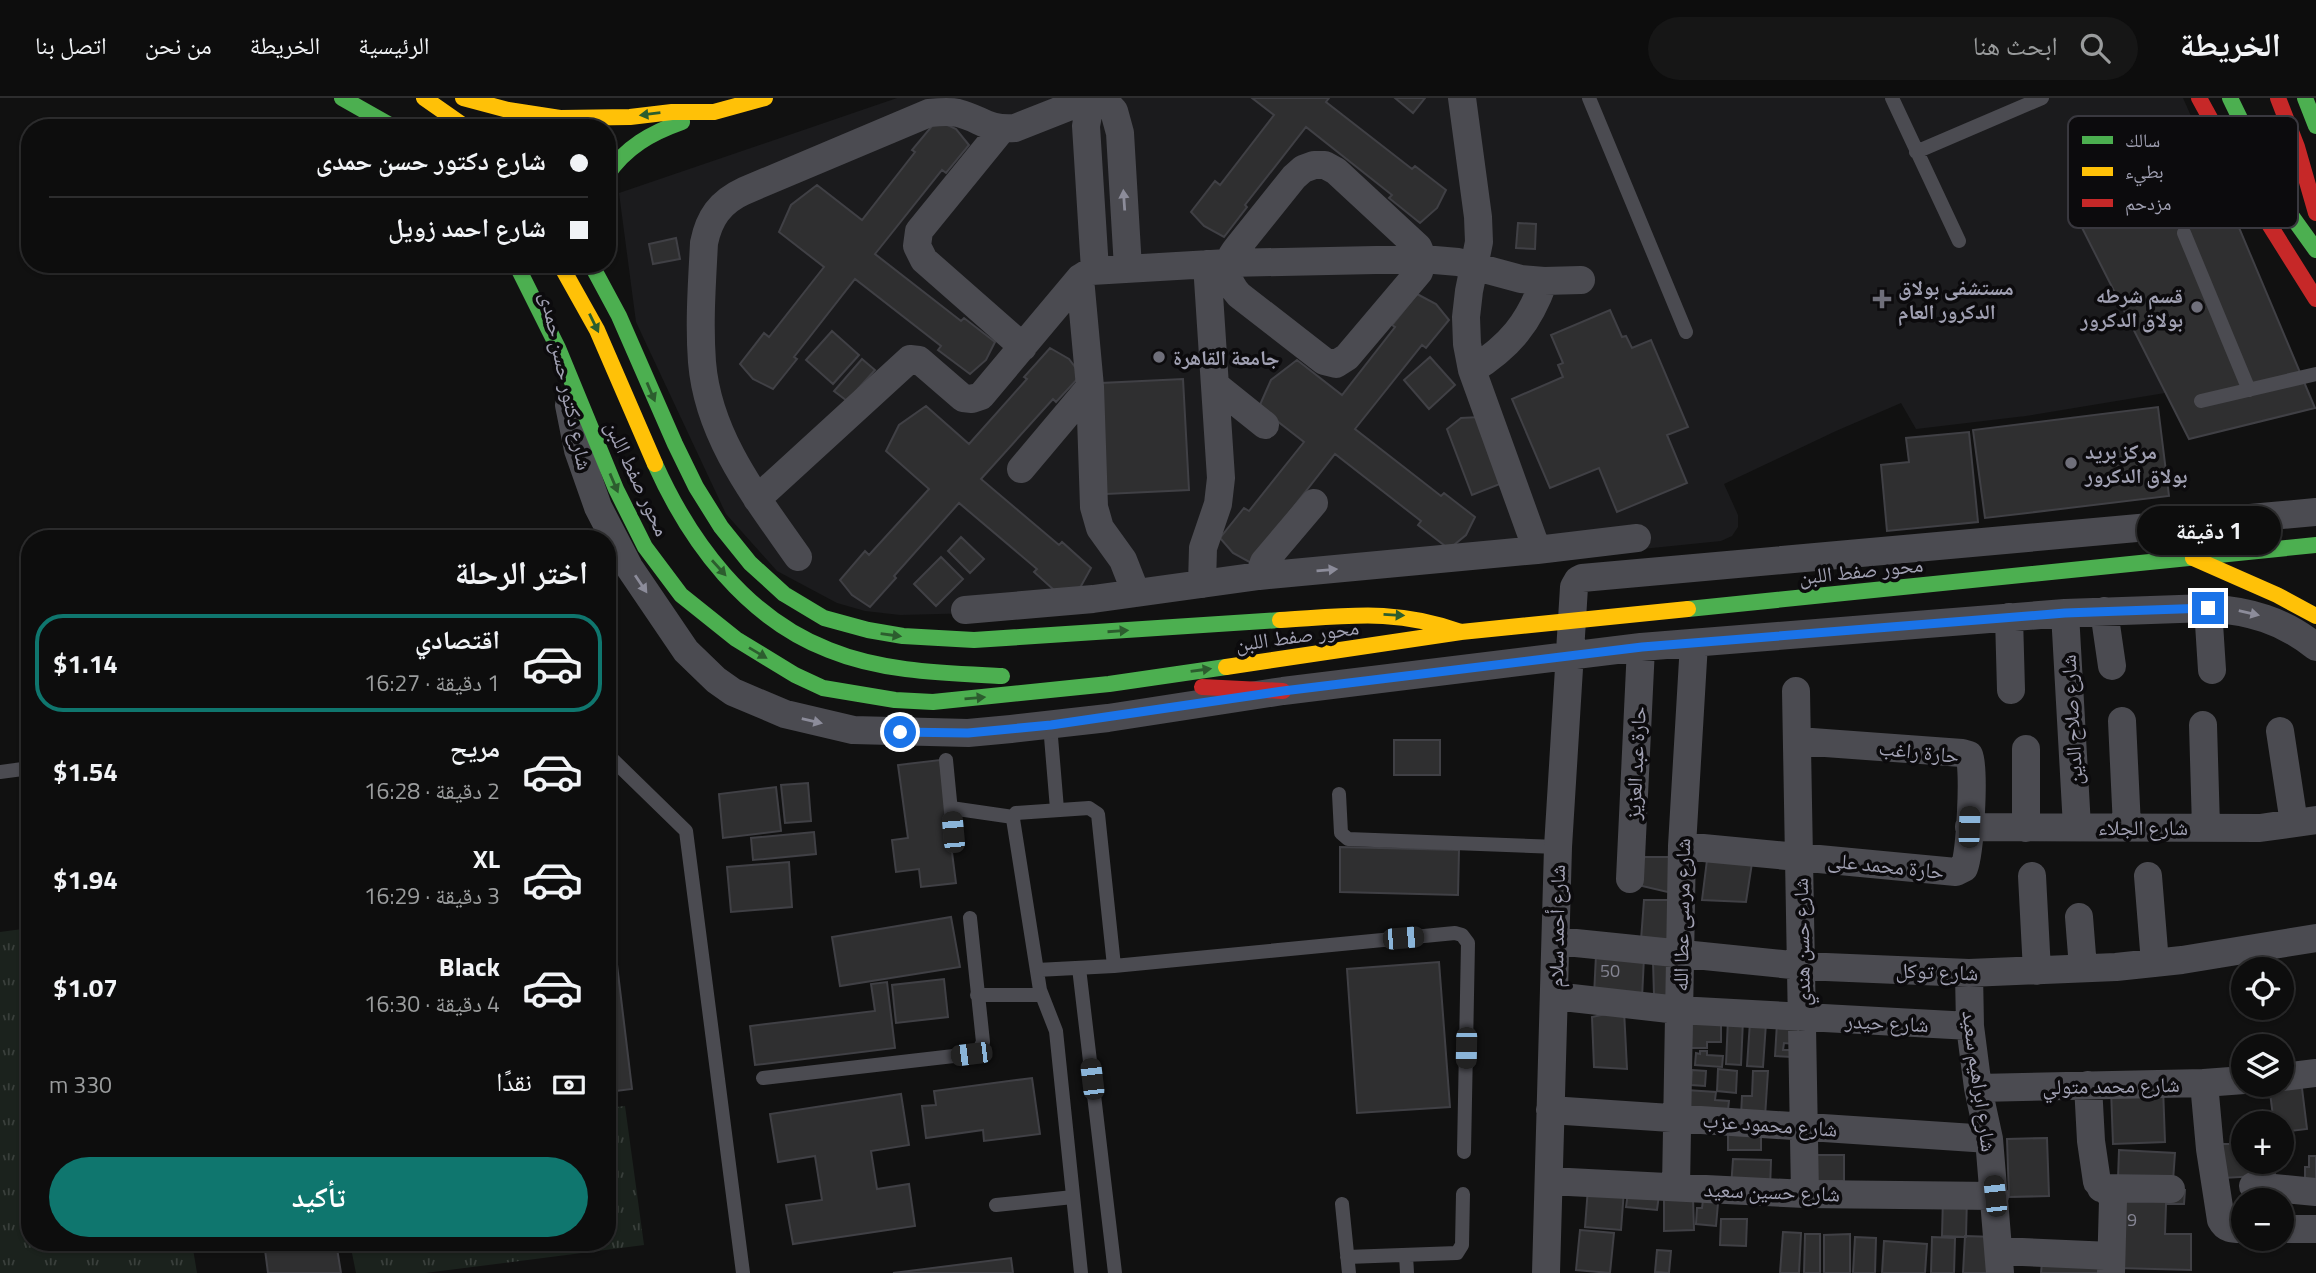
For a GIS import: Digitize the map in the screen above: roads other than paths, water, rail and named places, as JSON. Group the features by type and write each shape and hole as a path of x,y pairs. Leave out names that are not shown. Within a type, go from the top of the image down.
{"main road":[{"path":"342,98 379,119"},
{"path":"424,98 454,119"},
{"path":"463,98 508,110 561,115 630,117 672,112 714,112"},
{"path":"616,162 639,140 674,124 765,98"},
{"path":"2199,98 2209,116"},
{"path":"2230,98 2238,116"},
{"path":"2278,98 2285,116"},
{"path":"2305,98 2316,126"},
{"path":"2298,150 2316,213"},
{"path":"2298,226 2316,250"},
{"path":"2271,228 2316,299"},
{"name":"محور صفط اللبن","path":"520,273 558,348 616,489 645,547 681,595 736,639 794,675 823,688 895,701 933,702 1109,684 1461,632 2316,545"},
{"path":"565,273 593,320 648,449 686,526 715,565 748,599 791,632 828,651 910,670 1283,691"},
{"path":"564,327 579,273"},
{"path":"596,273 618,314 693,482 721,526 753,566 786,596 825,618 876,633 930,640 992,640 1375,614 1407,615 1461,632"},
{"path":"2193,558 2277,595 2316,616"}],"street":[{"path":"798,557 737,468 721,436 709,400 702,365 700,328 704,243 718,209 734,195 929,113 959,113 986,126 1002,129 1027,125 1093,98"},
{"path":"1093,98 1086,126 1094,507 1100,528 1123,560 1136,593"},
{"path":"1102,98 1114,111 1118,122 1128,268"},
{"path":"1462,98 1479,242 1469,291 1467,344 1472,370 1537,550"},
{"path":"1002,129 919,231 917,246 924,260 1023,347"},
{"path":"1314,165 1325,165 1336,171 1418,247 1423,259 1419,272 1347,357 1336,364 1324,361 1239,295 1218,263 1231,255 1294,177 1303,169 1314,165"},
{"path":"757,499 913,358 919,360 963,398 972,400 981,396 1088,274 1128,268 1218,263 1423,259 1476,266 1521,279 1581,280"},
{"path":"1202,584 1203,548 1217,505 1221,478 1215,385 1218,263"},
{"name":"شارع دكتور حسن حمدى","path":"546,273 564,327 578,450 598,508 610,530"},
{"path":"1472,370 1510,342 1525,323 1544,281"},
{"path":"1215,385 1265,425"},
{"path":"1021,469 1090,387"},
{"path":"1259,576 1264,562 1314,503"},
{"name":"شارع أحمد سلام","path":"1546,1273 1558,846 1574,587 1578,580 2316,512"},
{"path":"965,610 1093,599 1259,576 1637,538"},
{"name":"شارع دكتور حسن حمدى","path":"616,542 629,567 686,651 716,680 733,692 785,715 853,730 968,733 1051,725 1283,691 1642,647 2065,613 2208,608 2231,610 2264,617 2299,634 2316,647"},
{"path":"2208,608 2212,670"},
{"path":"2104,611 2112,666"},
{"name":"شارع صلاح الدين","path":"2065,613 2077,827"},
{"path":"2010,617 2011,690"},
{"name":"شارع مرسى عطا الله","path":"1676,1187 1682,846 1694,643"},
{"name":"حارة عبد العزيز","path":"1630,879 1642,647"},
{"name":"شارع حسن هندي","path":"1796,691 1805,1194"},
{"path":"2122,721 2127,827"},
{"path":"2203,724 2206,827"},
{"path":"2280,731 2305,822"},
{"name":"حارة راغب","path":"1798,741 1969,755 1969,827"},
{"path":"2026,749 2026,828"},
{"name":"شارع الجلاء","path":"1969,827 2260,828 2305,822"},
{"name":"حارة محمد على","path":"1682,846 1960,872 1966,864 1969,827"},
{"path":"2032,876 2037,971"},
{"path":"2148,876 2155,963"},
{"path":"2079,917 2083,968"},
{"name":"شارع توكل","path":"1556,941 1802,966 1969,973 2155,963 2316,938"},
{"name":"شارع ابراهيم سعيد","path":"1969,973 1970,1026 1978,1088 1989,1139 1999,1262"},
{"name":"شارع حيدر","path":"1554,996 1678,1010 1970,1026"},
{"path":"2294,1076 2316,1073"},
{"name":"شارع محمد متولي","path":"1978,1088 2231,1081"},
{"path":"2204,1083 2210,1149 2221,1220 2231,1229"},
{"path":"1999,1262 2111,1265 2113,1200 2099,1185 2091,1141 2088,1085"},
{"name":"شارع محمود عزب","path":"1550,1110 1989,1139"},
{"name":"شارع حسين سعيد","path":"1549,1181 1805,1194 1995,1196"},
{"path":"2099,1185 2171,1189"},
{"path":"2253,1186 2316,1192"},
{"path":"2294,1229 2316,1229"}],"lane":[{"path":"1589,98 1686,332"},
{"path":"1892,98 1959,241"},
{"path":"1916,152 2042,98"},
{"path":"2184,233 2249,390"},
{"path":"2201,401 2316,374"},
{"path":"1051,725 1056,810"},
{"path":"946,760 953,832"},
{"path":"616,763 686,831 743,1273"},
{"path":"0,772 21,769"},
{"path":"1339,794 1341,833 1348,839 1558,846"},
{"path":"951,808 1013,817 1019,812 1089,808 1098,814 1114,966"},
{"path":"1013,817 1042,995 1056,1031 1081,1273"},
{"path":"763,1078 971,1054 979,1050 983,1042 970,918"},
{"path":"1037,970 1114,966 1455,933 1462,935 1468,943 1464,1152"},
{"path":"1079,968 1115,1273"},
{"path":"977,995 1042,995"},
{"path":"1347,1257 1453,1255 1461,1250 1463,1194"},
{"path":"996,1205 1073,1197"},
{"path":"1342,1204 1349,1273"},
{"path":"1406,1255 1407,1273"}],"place":[{"name":"مستشفى بولاق الدكرور العام","path":"1882,299"},
{"name":"قسم شرطه بولاق الدكرور","path":"2197,307"},
{"name":"جامعة القاهرة","path":"1159,357"},
{"name":"مركز بريد بولاق الدكرور","path":"2071,463"}]}
